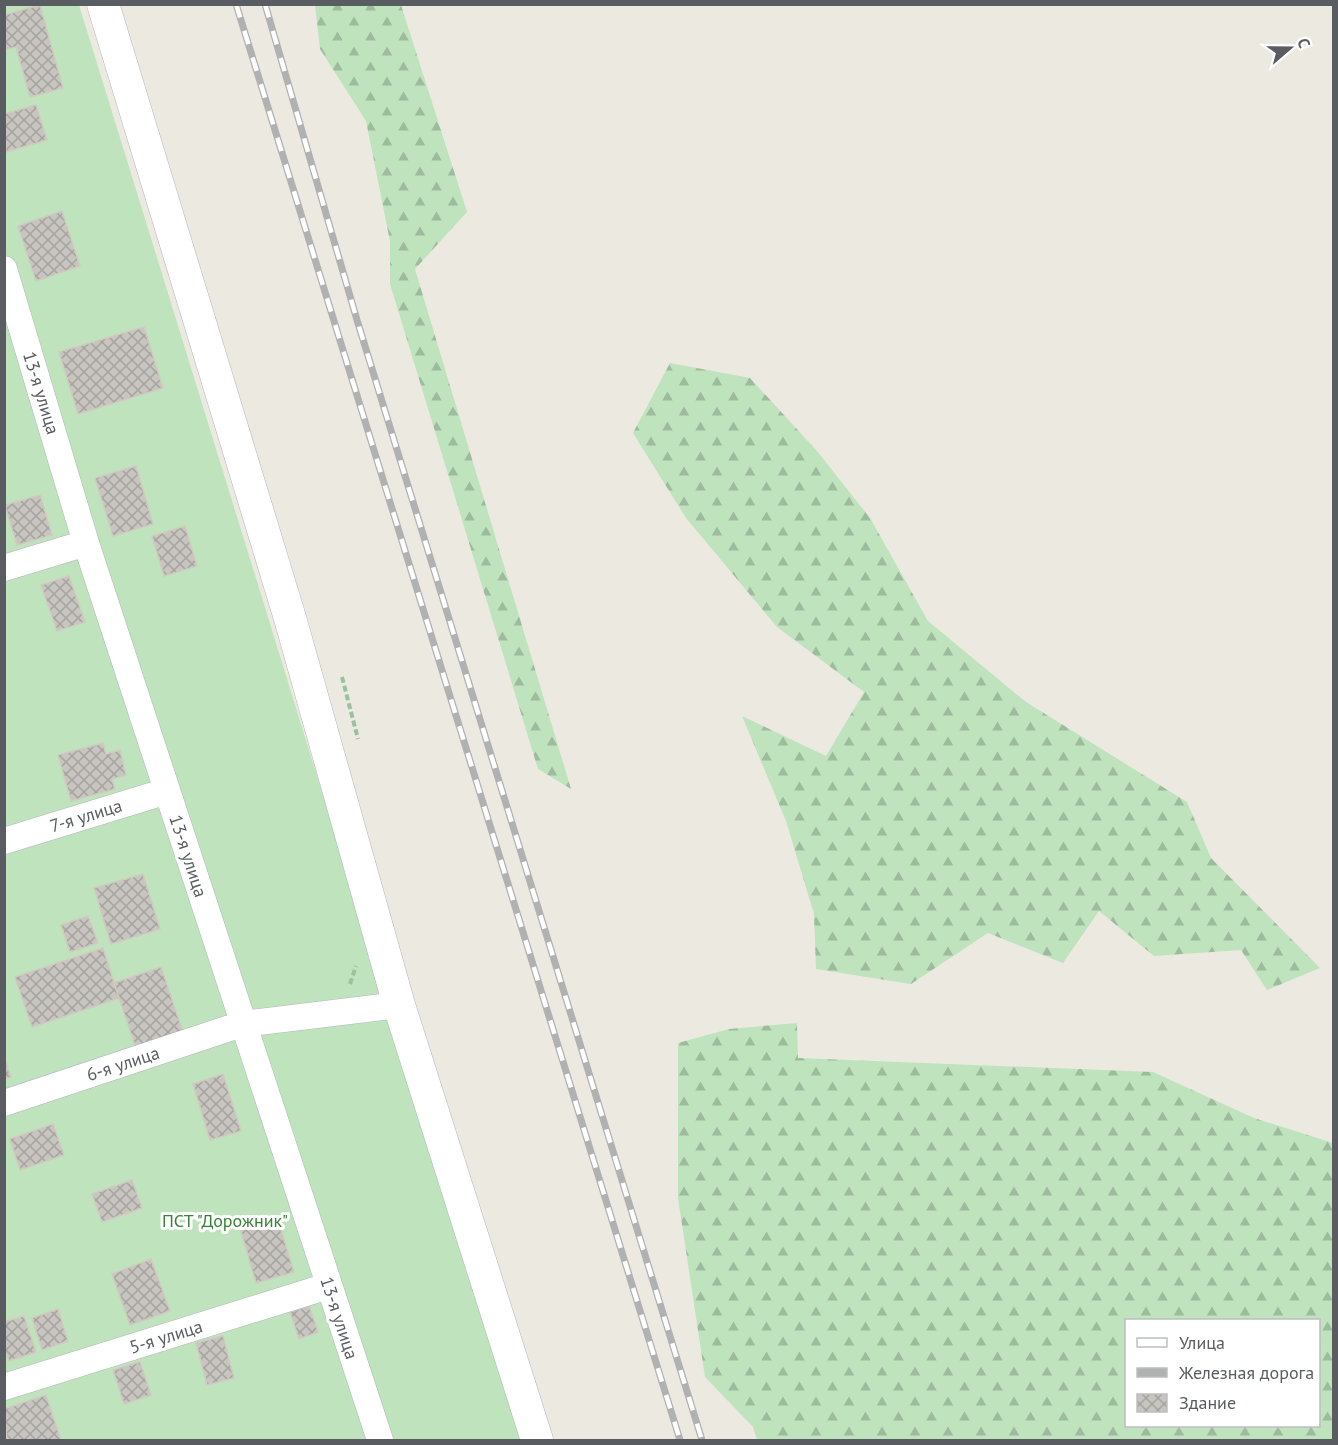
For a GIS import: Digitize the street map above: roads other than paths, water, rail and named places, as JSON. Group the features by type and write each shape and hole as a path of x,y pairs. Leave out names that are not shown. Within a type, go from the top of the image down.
{"street":[{"path":"103,4 290,618 399,1005 537,1440"},
{"name":"13-я улица","path":"7,284 86,543 380,1440"},
{"path":"4,568 86,543"},
{"name":"7-я улица","path":"4,841 167,791"},
{"name":"6-я улица","path":"4,1103 242,1024 399,1005"},
{"name":"5-я улица","path":"4,1387 328,1286"}],"railway":[{"path":"236,4 680,1440"},
{"path":"265,4 357,320 702,1440"}],"park label":[{"name":"ПСТ \"Дорожник\"","path":"225,1221"}]}
